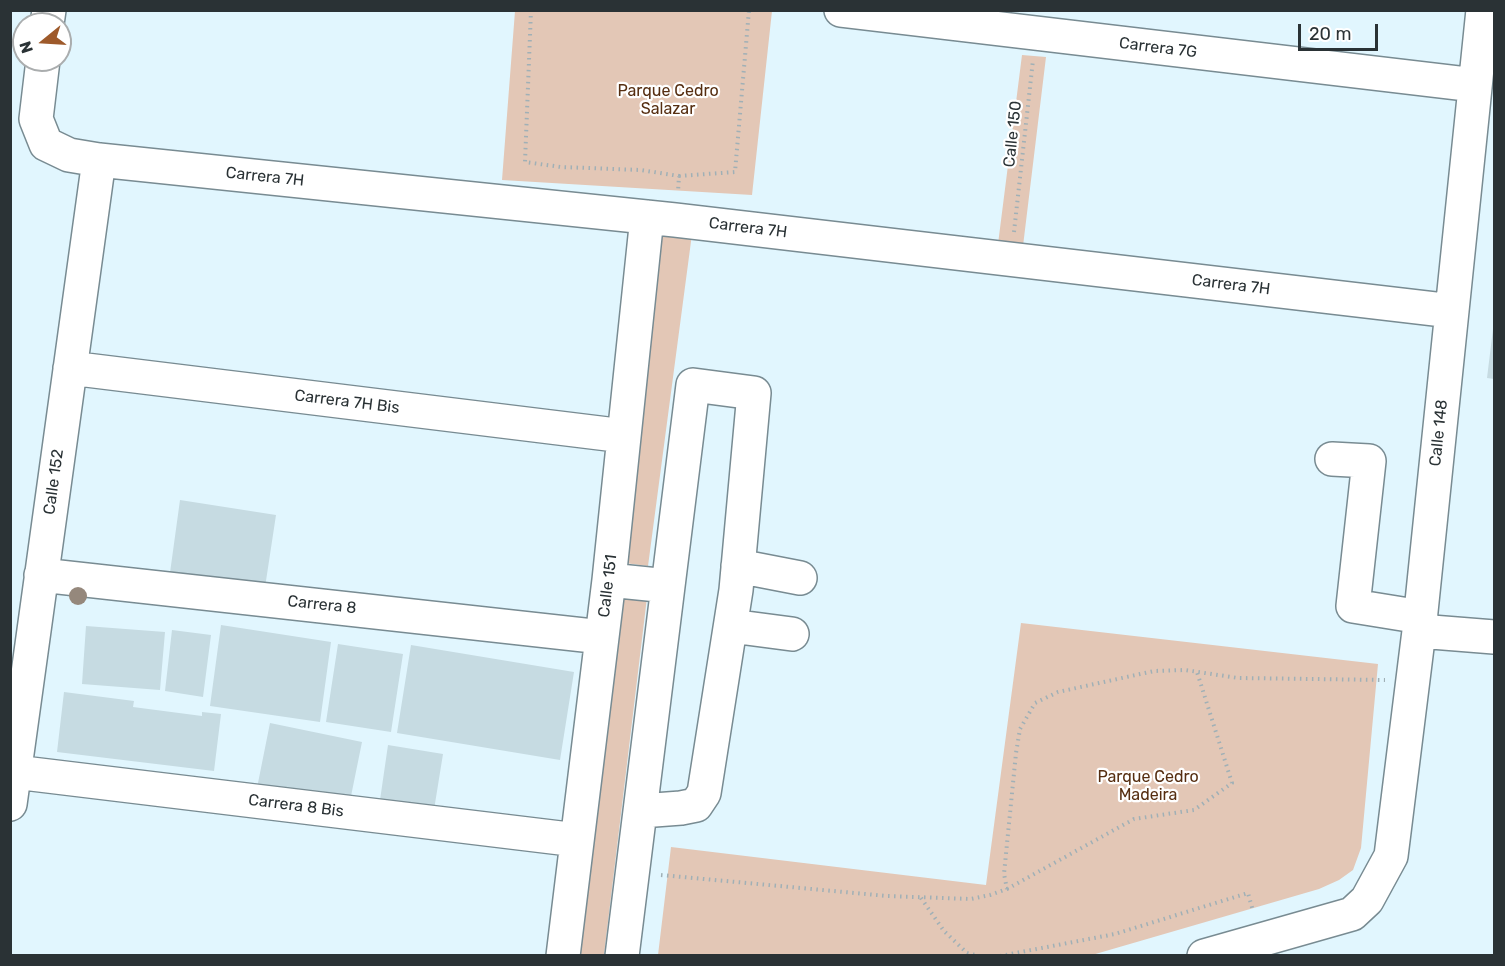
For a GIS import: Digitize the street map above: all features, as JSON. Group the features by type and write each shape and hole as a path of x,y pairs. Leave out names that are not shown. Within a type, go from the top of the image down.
{"street":[{"name":"Carrera 7G","path":"841,10 1475,85"},
{"name":"Calle 148","path":"1260,940 1352,914 1367,900 1391,856 1420,625 1483,10"},
{"name":"Carrera 7H","path":"42,72 36,118 46,144 69,155 661,218 1452,311"},
{"name":"Calle 152","path":"10,804 99,160"},
{"name":"Calle 151","path":"563,956 609,580 624,436 661,218"},
{"name":"Carrera 7H Bis","path":"70,368 624,436"},
{"path":"622,956 693,385 754,393 731,626 704,794 696,805 641,811"},
{"path":"1332,459 1369,462 1353,606 1420,625 1494,637"},
{"path":"738,566 800,578"},
{"name":"Carrera 8","path":"41,575 602,637"},
{"path":"609,580 668,586"},
{"path":"731,626 792,634"},
{"name":"Carrera 8 Bis","path":"15,772 577,840"},
{"path":"1204,956 1260,940"}],"path":[{"path":"531,10 525,162 561,167 641,170 679,176 735,172 749,10"},
{"name":"Calle 150","path":"1011,259 1035,33"},
{"path":"661,218 679,176"},
{"path":"1007,889 1004,874 1016,753 1020,729 1035,703 1058,693 1154,671 1185,669 1238,678 1377,679 1413,683"},
{"path":"633,873 920,897 970,899 1007,889 1134,819 1194,810 1232,783 1197,672"},
{"path":"1000,956 1114,934 1248,893 1260,940"},
{"path":"920,897 944,931 967,953 979,956"}],"green space":[{"name":"Parque Cedro Salazar","path":"515,11 772,11 752,195 502,180"},
{"path":"1022,55 1046,57 1023,246 998,244"},
{"path":"692,234 648,566 617,562 658,236"},
{"path":"648,589 604,955 574,956 616,590"},
{"name":"Parque Cedro Madeira","path":"1021,623 1378,664 1361,848 1353,870 1339,880 1319,889 1092,955 658,955 671,847 986,885"}],"building":[{"path":"1494,329 1494,379 1487,378"},
{"path":"180,500 276,515 264,594 169,580"},
{"path":"221,625 331,642 320,722 210,706"},
{"path":"86,626 165,632 160,690 82,684"},
{"path":"172,630 211,635 203,697 165,691"},
{"path":"338,644 403,654 391,732 326,722"},
{"path":"411,645 574,672 560,760 397,733"},
{"path":"64,692 134,701 133,707 202,716 202,712 221,714 214,771 57,752"},
{"path":"270,723 362,742 349,806 257,788"},
{"path":"388,745 443,754 433,816 379,807"}]}
